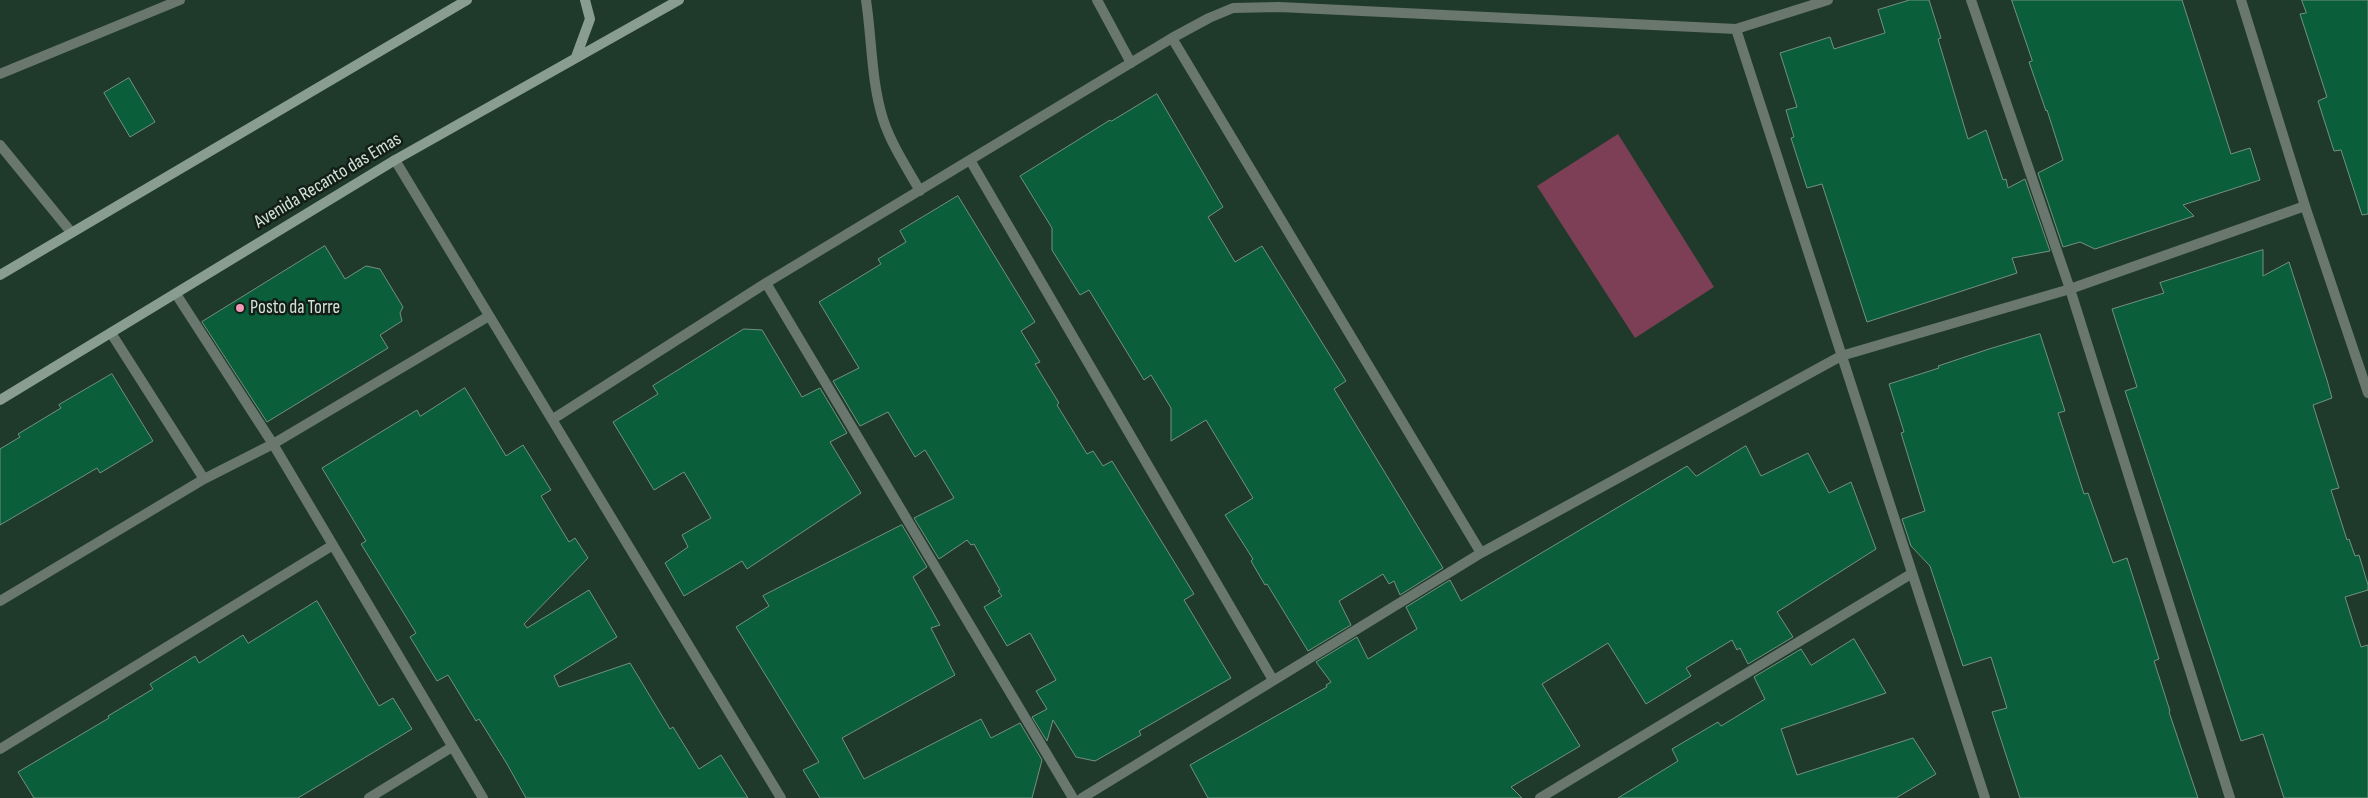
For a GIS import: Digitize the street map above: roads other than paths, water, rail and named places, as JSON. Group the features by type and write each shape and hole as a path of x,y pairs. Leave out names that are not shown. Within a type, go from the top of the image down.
{"main road":[{"path":"0,275 467,0"},
{"path":"576,57 590,19 584,0"},
{"name":"Avenida Recanto das Emas","path":"0,400 395,160 679,0"}],"street":[{"path":"0,74 180,0"},
{"path":"866,0 877,90 883,117 890,138 920,191"},
{"path":"1097,0 1131,63"},
{"path":"553,419 766,283 1172,38 1208,18 1233,8 1278,3 1736,29 1828,0"},
{"path":"1971,0 2070,289 2230,798"},
{"path":"2240,0 2306,206 2366,379 2368,393"},
{"path":"1736,29 1985,798"},
{"path":"1172,38 1481,554"},
{"path":"0,145 72,232"},
{"path":"395,160 781,798"},
{"path":"970,160 1274,680"},
{"path":"1082,798 1481,554 1841,356 2070,289 2306,206"},
{"path":"766,283 1073,798"},
{"path":"176,294 272,444 483,798"},
{"path":"0,601 204,479 272,444 489,316"},
{"path":"111,333 204,479"},
{"path":"0,749 333,545"},
{"path":"1540,798 1911,574"},
{"path":"369,798 452,747"}],"place":[{"name":"Posto da Torre","path":"240,308"}]}
